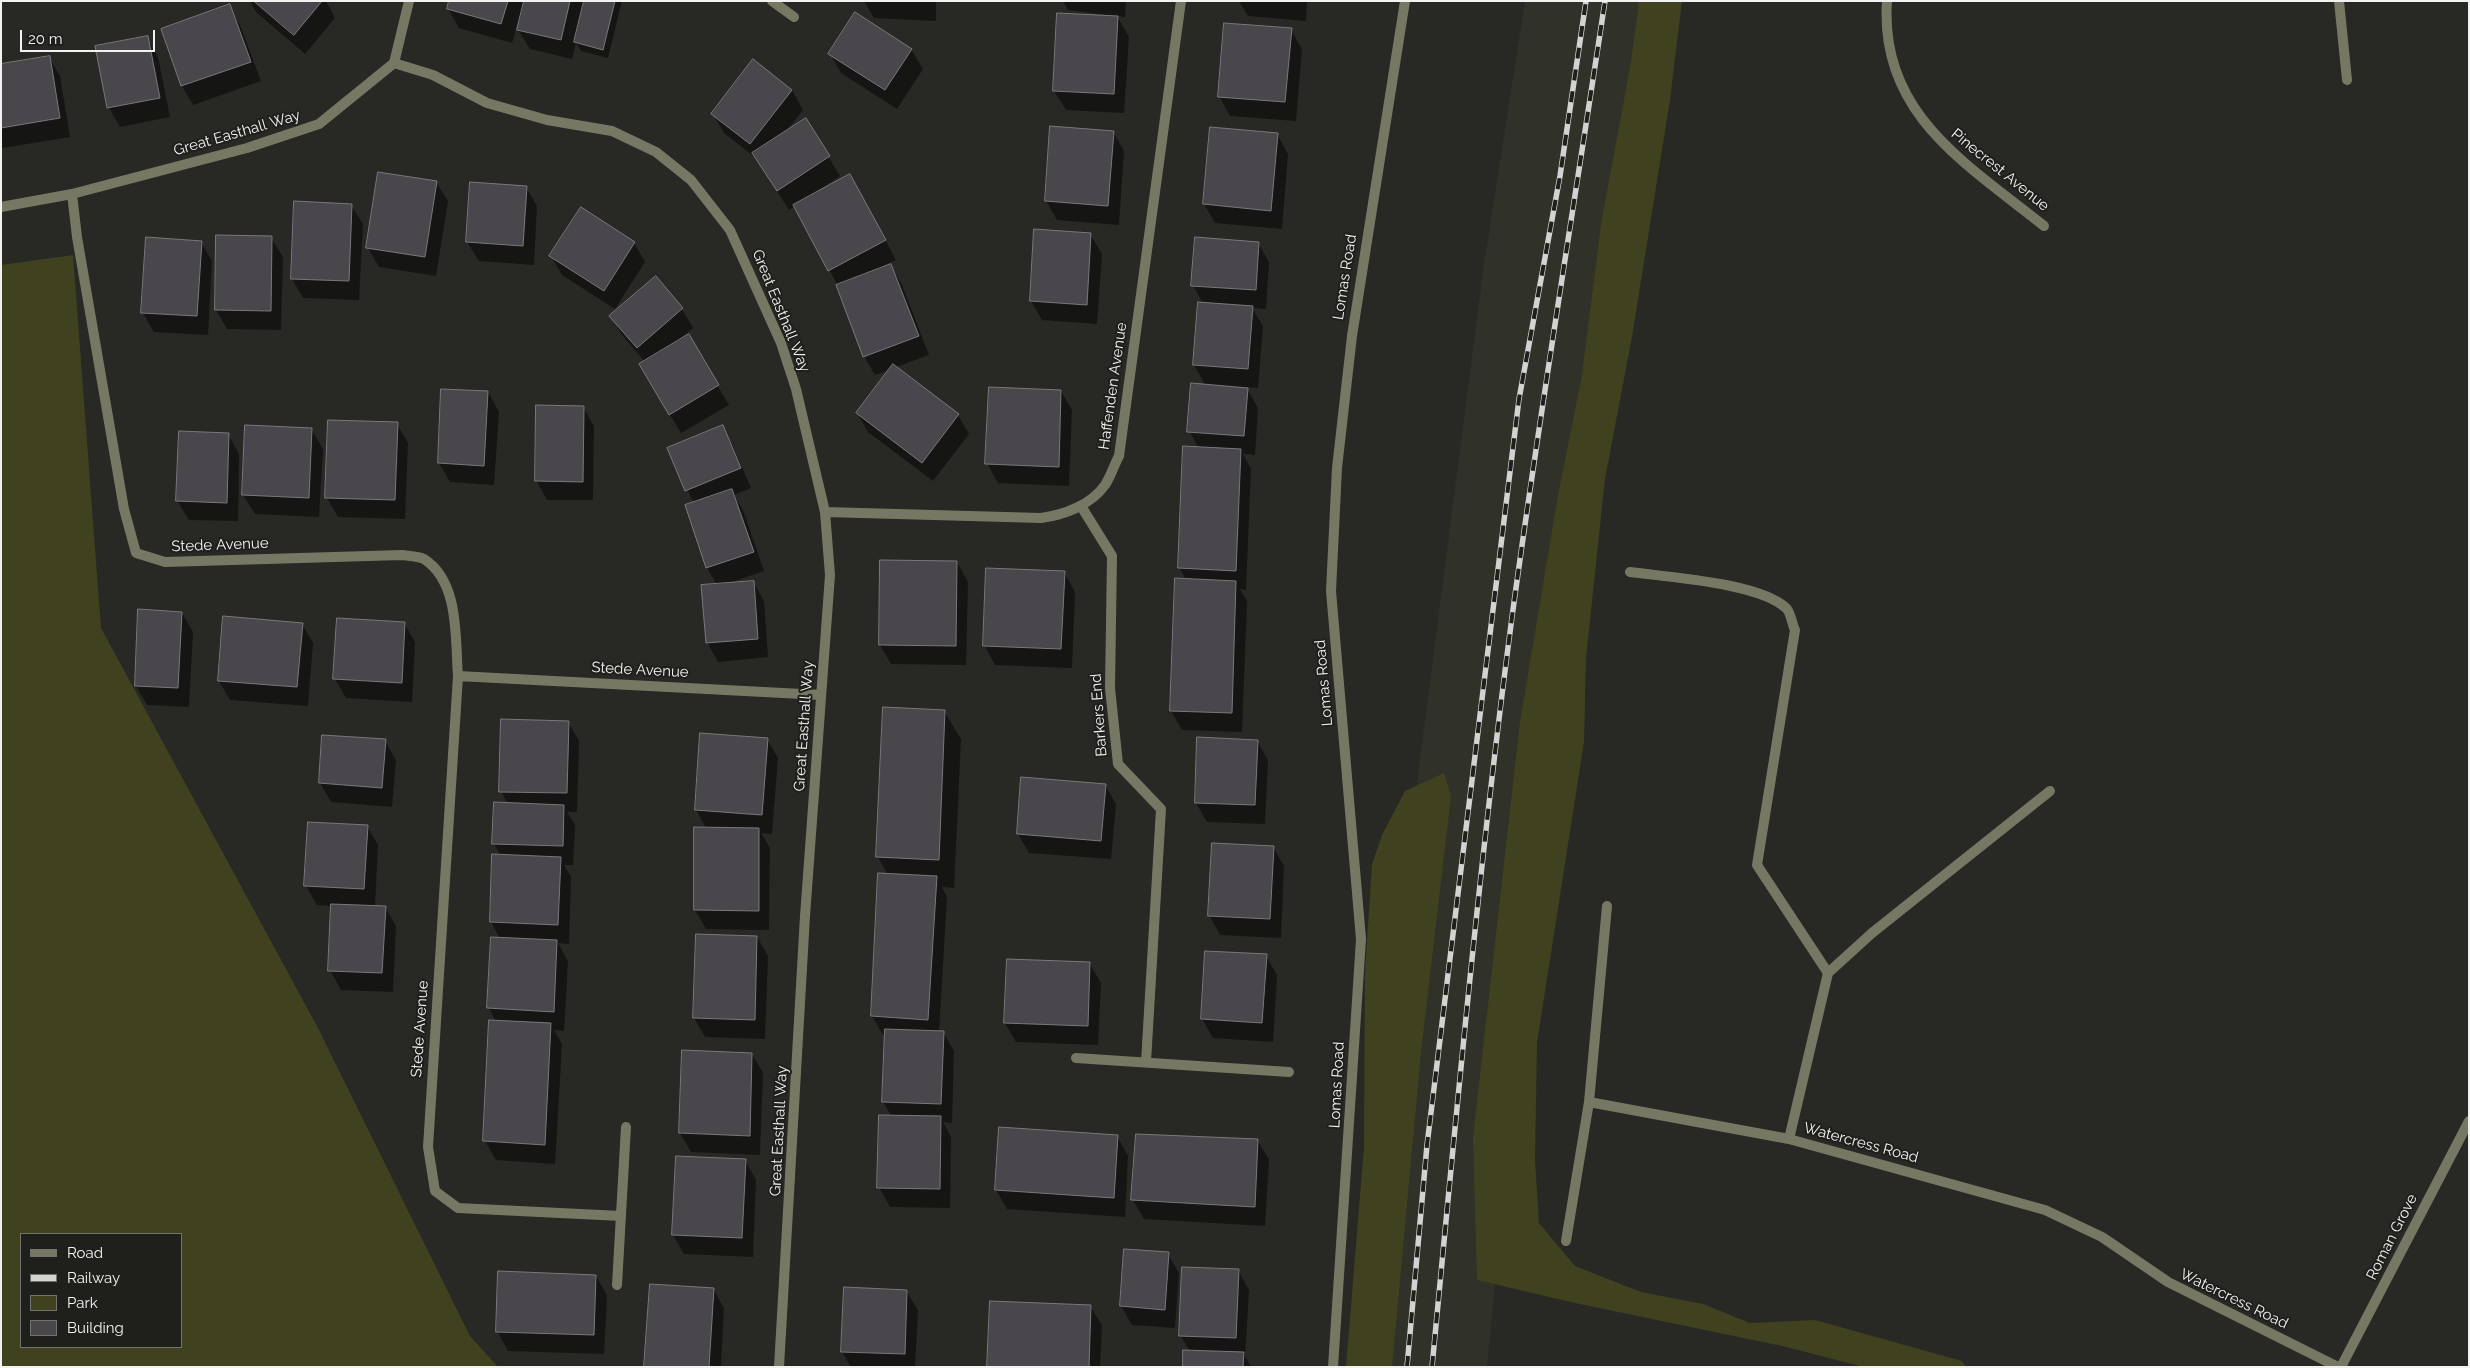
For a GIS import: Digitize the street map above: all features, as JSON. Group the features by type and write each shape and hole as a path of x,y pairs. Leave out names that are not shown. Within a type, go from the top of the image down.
{"street":[{"path":"394,63 409,1"},
{"path":"772,1 794,17"},
{"name":"Haffenden Avenue","path":"825,512 1040,518 1059,515 1081,506 1105,486 1119,456 1181,1"},
{"name":"Lomas Road","path":"1333,1367 1361,939 1331,591 1336,487 1352,336 1405,1"},
{"name":"Pinecrest Avenue","path":"1887,1 1886,17 1894,69 1914,111 1943,145 2044,226"},
{"path":"2339,1 2347,80"},
{"name":"Great Easthall Way","path":"1,207 72,194 247,148 319,124 394,63 433,75 487,104 547,120 612,131 656,152 691,180 730,230 781,343 796,389 825,512 830,574 805,916 780,1367"},
{"name":"Stede Avenue","path":"72,194 77,237 122,499 136,553 165,562 402,555 423,558 444,579 453,612 458,676 428,1147 435,1191 458,1208 621,1216"},
{"name":"Barkers End","path":"1081,506 1112,556 1110,688 1118,764 1161,809 1146,1062"},
{"path":"1630,572 1752,590 1773,598 1788,610 1794,630 1757,865 1828,973 1872,933 2050,791"},
{"name":"Stede Avenue","path":"458,676 821,694"},
{"path":"1566,1241 1589,1102 1607,906"},
{"name":"Watercress Road","path":"1828,973 1789,1139 2045,1210 2102,1237 2168,1282 2340,1367"},
{"path":"1076,1058 1289,1072"},
{"path":"1589,1102 1789,1139"},
{"name":"Roman Grove","path":"2340,1367 2469,1122"},
{"path":"616,1284 626,1127"}],"shaded area":[{"path":"1525,1 1664,1 1528,955 1487,1367 1356,1367 1407,860 1484,264"}],"green space":[{"path":"1639,1 1682,1 1670,100 1632,337 1605,479 1586,658 1584,742 1537,1043 1535,1160 1539,1223 1575,1266 1641,1292 1703,1304 1750,1323 1815,1320 1962,1361 1966,1367 1864,1367 1782,1346 1575,1303 1477,1280 1473,1137 1520,722 1558,495 1582,375 1601,224 1631,62"},
{"path":"73,255 101,628 318,1028 470,1336 498,1367 1,1367 1,265"},
{"path":"1444,773 1451,796 1421,1053 1392,1367 1346,1367 1364,1147 1365,972 1372,864 1382,835 1405,791"}],"building":[{"path":"254,1 322,1 294,35"},
{"path":"449,1 508,1 501,24 447,9"},
{"path":"524,1 570,1 561,40 517,30"},
{"path":"584,1 615,1 603,50 574,42"},
{"path":"230,4 251,62 181,86 161,29"},
{"path":"855,12 912,49 885,90 828,54"},
{"path":"1057,13 1118,16 1114,94 1053,91"},
{"path":"1224,23 1292,28 1285,102 1218,97"},
{"path":"148,36 160,98 107,108 95,46"},
{"path":"50,56 60,118 1,128 1,64"},
{"path":"753,59 792,90 750,144 711,114"},
{"path":"806,118 830,156 777,191 752,153"},
{"path":"1050,126 1114,131 1108,206 1045,201"},
{"path":"1210,127 1278,133 1271,211 1203,204"},
{"path":"378,172 437,181 425,257 366,248"},
{"path":"850,174 886,240 828,271 793,205"},
{"path":"470,182 527,186 523,246 466,242"},
{"path":"294,201 352,204 349,281 291,279"},
{"path":"581,207 635,242 604,291 549,256"},
{"path":"1034,229 1091,233 1087,305 1030,301"},
{"path":"216,235 272,236 271,311 215,310"},
{"path":"146,237 202,241 197,316 141,313"},
{"path":"1195,237 1259,242 1256,290 1191,286"},
{"path":"891,264 919,336 863,357 836,285"},
{"path":"656,276 683,308 637,348 609,316"},
{"path":"1198,302 1253,306 1248,369 1193,365"},
{"path":"689,334 719,385 669,415 639,364"},
{"path":"893,364 959,414 922,463 856,413"},
{"path":"1191,383 1248,388 1244,436 1187,432"},
{"path":"989,387 1061,390 1059,467 985,464"},
{"path":"441,389 488,391 484,466 438,463"},
{"path":"536,405 584,406 583,482 535,481"},
{"path":"328,420 398,422 395,500 325,498"},
{"path":"245,425 312,428 309,498 242,495"},
{"path":"723,425 741,468 685,491 667,448"},
{"path":"179,431 229,433 227,503 176,501"},
{"path":"1183,446 1241,449 1236,571 1178,568"},
{"path":"732,489 754,552 706,568 685,505"},
{"path":"880,560 957,561 956,646 879,645"},
{"path":"986,568 1065,571 1061,649 983,646"},
{"path":"1175,578 1236,581 1232,713 1170,711"},
{"path":"754,581 758,639 706,643 701,585"},
{"path":"138,609 182,612 178,688 135,686"},
{"path":"223,616 303,623 297,687 218,681"},
{"path":"337,618 405,622 402,683 333,679"},
{"path":"883,707 945,710 939,860 876,857"},
{"path":"501,719 569,721 567,793 499,792"},
{"path":"700,733 768,738 762,815 695,810"},
{"path":"322,735 386,739 382,788 319,783"},
{"path":"1197,737 1258,740 1255,805 1195,803"},
{"path":"1021,777 1106,784 1101,841 1017,834"},
{"path":"494,802 564,805 563,846 492,844"},
{"path":"308,822 368,825 364,889 304,886"},
{"path":"694,827 759,828 759,911 694,910"},
{"path":"1212,843 1274,846 1270,919 1208,916"},
{"path":"492,854 561,857 558,925 490,922"},
{"path":"878,873 937,876 928,1020 871,1016"},
{"path":"331,904 386,906 382,973 328,971"},
{"path":"696,934 757,936 755,1020 693,1018"},
{"path":"491,937 557,940 554,1012 487,1008"},
{"path":"1205,951 1267,954 1262,1023 1201,1019"},
{"path":"1007,959 1090,962 1088,1026 1004,1023"},
{"path":"489,1020 551,1023 545,1145 483,1141"},
{"path":"885,1029 944,1031 941,1104 882,1102"},
{"path":"682,1050 752,1053 750,1136 679,1133"},
{"path":"879,1115 941,1116 940,1189 877,1188"},
{"path":"999,1127 1118,1135 1114,1198 995,1190"},
{"path":"1136,1134 1258,1139 1255,1207 1131,1200"},
{"path":"676,1156 746,1159 742,1238 672,1235"},
{"path":"1124,1249 1169,1252 1165,1310 1120,1306"},
{"path":"1182,1267 1239,1269 1236,1338 1179,1336"},
{"path":"498,1271 596,1275 594,1335 496,1332"},
{"path":"650,1284 714,1288 709,1367 644,1367"},
{"path":"844,1287 907,1290 905,1354 841,1352"},
{"path":"990,1301 1091,1305 1089,1367 987,1367"},
{"path":"1183,1350 1244,1352 1243,1367 1183,1367"}],"railway":[{"path":"1407,1367 1427,1145 1519,399 1560,176 1586,1"},
{"path":"1432,1367 1469,992 1500,710 1534,463 1605,1"}]}
